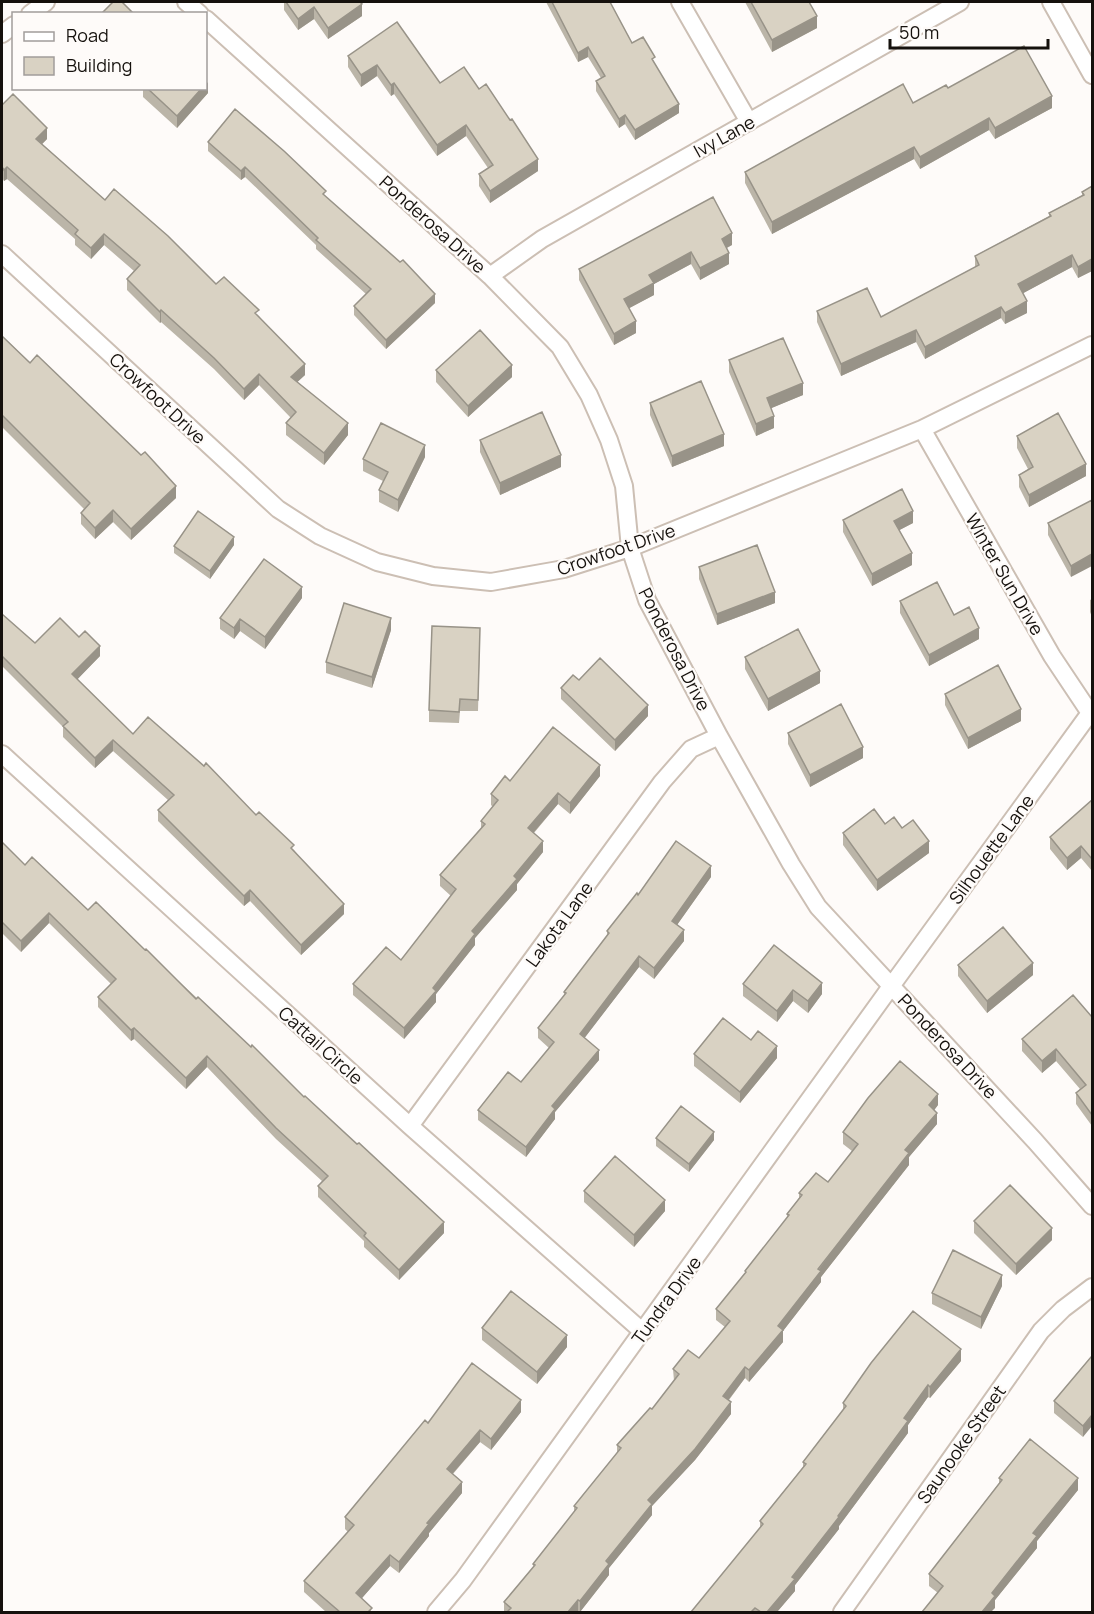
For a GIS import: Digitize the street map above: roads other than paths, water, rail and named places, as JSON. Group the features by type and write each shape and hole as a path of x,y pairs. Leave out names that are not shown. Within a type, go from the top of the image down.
{"street":[{"path":"33,12 46,2"},
{"path":"186,2 198,12"},
{"path":"680,2 749,122"},
{"name":"Ivy Lane","path":"490,276 542,239 960,2"},
{"path":"1051,2 1092,75"},
{"name":"Ponderosa Drive","path":"207,20 490,276 560,347 589,395 609,440 624,486 630,548 647,600 791,864 818,907 1069,1178 1092,1206"},
{"name":"Crowfoot Drive","path":"2,254 278,509 320,536 377,562 433,576 491,582 564,569 630,548 922,429 1092,345"},
{"name":"Winter Sun Drive","path":"922,429 1052,656 1091,715"},
{"name":"Silhouette Lane","path":"892,985 1091,715"},
{"name":"Lakota Lane","path":"410,1126 662,782 692,749 719,735"},
{"name":"Cattail Circle","path":"2,754 410,1126 643,1332"},
{"name":"Tundra Drive","path":"436,1612 463,1580 892,985"},
{"name":"Saunooke Street","path":"842,1612 1041,1331 1063,1308 1092,1287"}]}
